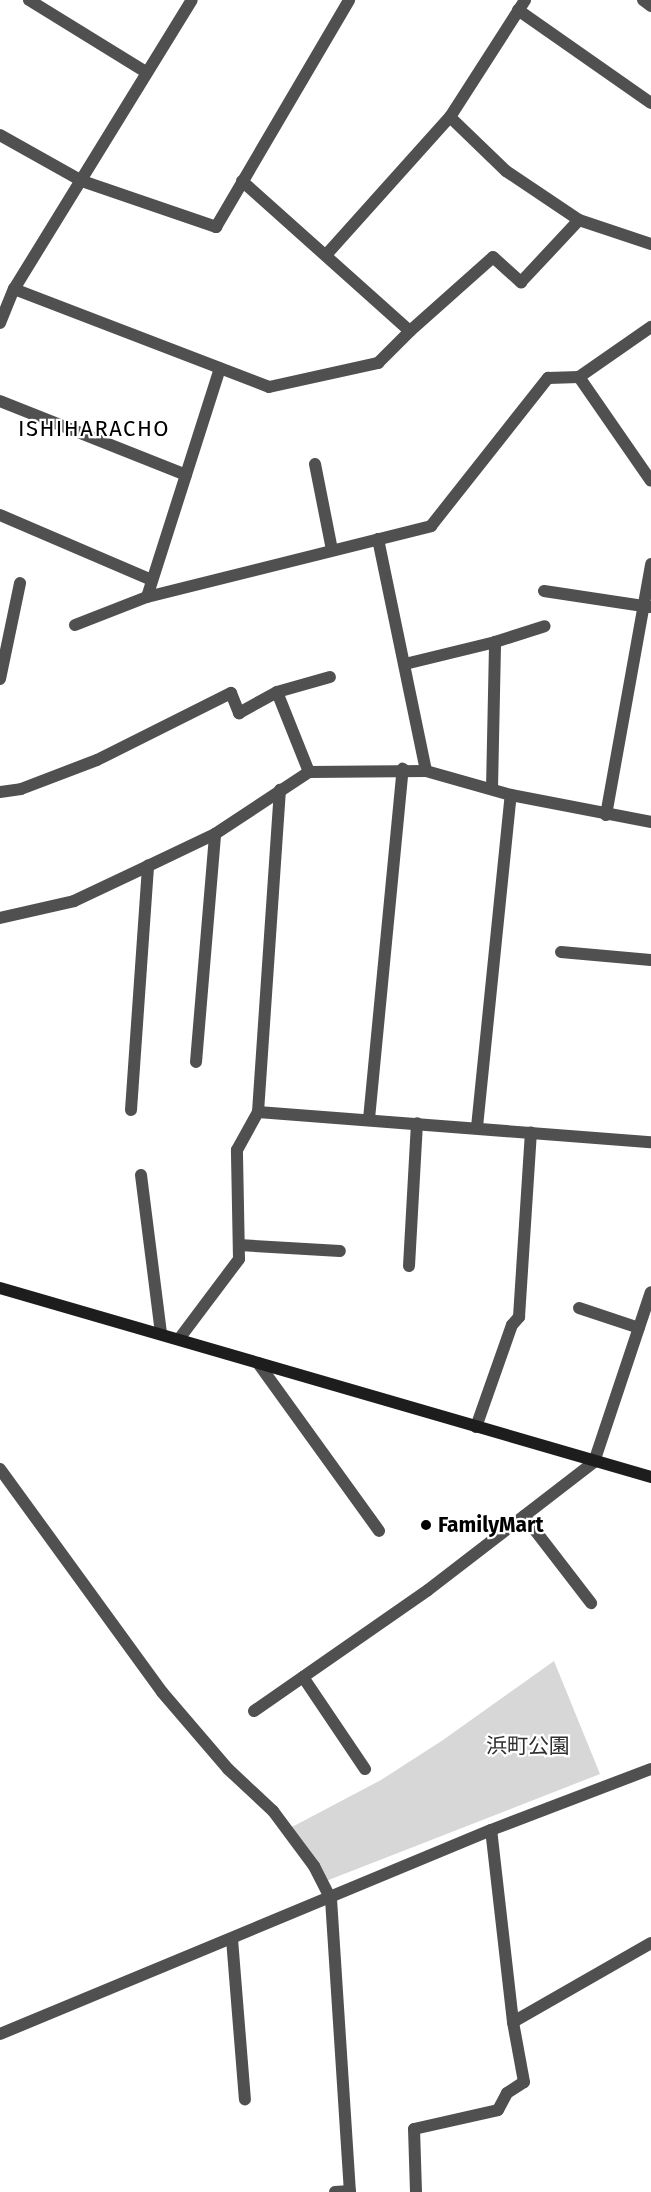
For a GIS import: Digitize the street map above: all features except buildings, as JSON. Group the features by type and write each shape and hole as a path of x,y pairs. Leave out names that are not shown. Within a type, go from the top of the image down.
{"street":[{"path":"0,323 14,289 192,0"},
{"path":"0,135 82,182 216,227 350,0"},
{"path":"643,0 651,6"},
{"path":"33,1 146,72"},
{"path":"326,255 450,117 521,5 651,103"},
{"path":"450,117 506,171 579,220 651,244"},
{"path":"242,181 410,330"},
{"path":"14,289 269,387 378,363 410,330 493,257 521,282 579,220"},
{"path":"75,625 147,597 432,526 548,378 579,377 651,327"},
{"path":"147,597 220,368"},
{"path":"579,377 651,481"},
{"path":"0,401 186,475"},
{"path":"315,464 332,550"},
{"path":"0,515 152,580"},
{"path":"378,539 426,771"},
{"path":"606,815 647,606 651,564"},
{"path":"0,679 20,583"},
{"path":"544,591 647,606"},
{"path":"405,664 495,642 545,626"},
{"path":"492,789 495,642"},
{"path":"0,792 21,789 97,760 231,693 239,713 277,692 330,677"},
{"path":"277,692 309,772"},
{"path":"0,918 74,901 215,834 309,772 403,769 426,771 511,795 651,822"},
{"path":"369,1119 403,769"},
{"path":"179,1339 239,1259 237,1150 258,1112 280,790"},
{"path":"477,1127 511,795"},
{"path":"196,1062 215,834"},
{"path":"131,1110 148,866"},
{"path":"561,952 651,960"},
{"path":"258,1112 651,1142"},
{"path":"409,1266 417,1123"},
{"path":"476,1427 512,1325 519,1317 531,1132"},
{"path":"141,1174 161,1334"},
{"path":"239,1245 340,1251"},
{"path":"0,1288 651,1477"},
{"path":"254,1711 428,1590 594,1462 639,1328 647,1315 651,1292"},
{"path":"579,1308 639,1328"},
{"path":"258,1363 378,1531"},
{"path":"0,1469 162,1692 228,1769 273,1811 314,1866 331,1899 350,2191 334,2192"},
{"path":"524,1516 591,1603"},
{"path":"303,1677 365,1769"},
{"path":"0,2034 331,1899 491,1830 651,1769"},
{"path":"416,2192 414,2129 498,2110 507,2094 524,2082 513,2022 491,1830"},
{"path":"232,1939 245,2099"},
{"path":"513,2022 651,1944"}],"green space":[{"name":"浜町公園","path":"554,1661 600,1774 326,1881 290,1828 381,1780 443,1740"}],"place":[{"name":"FamilyMart","path":"426,1525"}],"district":[{"name":"ISHIHARACHO","path":"94,429"}]}
